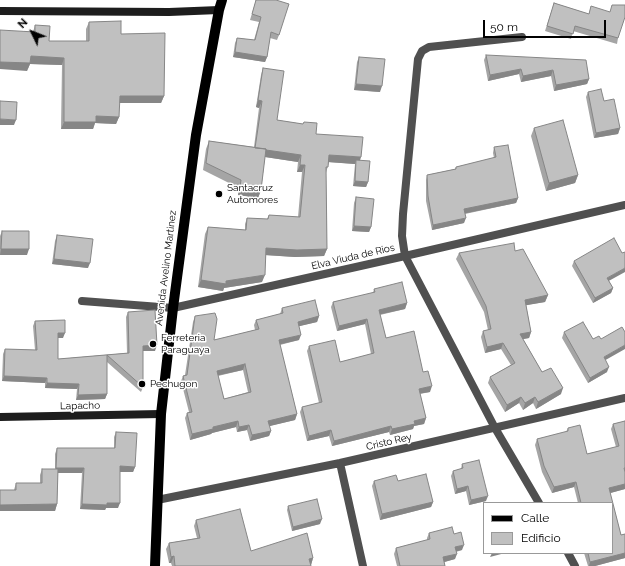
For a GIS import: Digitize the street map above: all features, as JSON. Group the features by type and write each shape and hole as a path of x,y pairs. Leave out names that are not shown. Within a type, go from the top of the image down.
{"main road":[{"name":"Avenida Avelino Martinez","path":"155,566 161,414 173,308 196,135 222,0"},
{"path":"0,11 169,12 219,10"},
{"name":"Lapacho","path":"0,417 161,414"}],"street":[{"path":"522,37 429,47 422,51 418,59 402,214 402,236 405,256 495,428 538,502"},
{"name":"Elva Viuda de Rios","path":"82,301 173,308 625,205"},
{"name":"Cristo Rey","path":"157,500 340,463 625,398"},
{"path":"340,463 363,566"},
{"path":"569,554 576,566"}],"building":[{"path":"256,0 276,0 289,4 279,35 271,32 267,57 235,52 237,38 255,40 261,17 252,14"},
{"path":"554,3 589,14 591,6 610,12 612,5 625,5 625,17 618,38 575,26 573,34 547,26"},
{"path":"121,21 121,34 165,33 164,96 120,96 119,117 96,116 96,122 64,122 64,58 31,56 30,63 0,62 0,30 35,32 35,25 50,26 49,41 89,41 89,22"},
{"path":"486,55 586,60 589,79 556,85 553,70 523,76 521,69 490,75"},
{"path":"359,57 385,59 382,86 356,84"},
{"path":"263,68 284,71 277,120 303,124 304,122 317,123 316,134 363,137 361,157 329,155 328,167 326,167 327,249 297,250 266,248 265,275 226,281 226,284 201,280 208,227 246,230 247,218 268,219 269,215 300,217 305,165 300,165 301,155 255,148 262,101 258,100"},
{"path":"601,89 604,101 614,99 620,128 596,133 588,92"},
{"path":"0,101 17,102 16,120 0,119"},
{"path":"563,120 578,175 549,183 534,128"},
{"path":"209,141 266,149 261,190 240,187 241,180 206,163"},
{"path":"508,145 518,198 464,209 466,218 433,225 428,196 427,175 456,169 456,167 496,157 494,147"},
{"path":"356,160 370,161 368,182 355,181"},
{"path":"356,197 374,199 371,227 354,226"},
{"path":"2,231 29,231 29,249 1,249"},
{"path":"57,235 93,239 90,263 54,259"},
{"path":"614,238 622,253 625,252 625,268 607,278 613,288 595,298 574,261"},
{"path":"514,243 515,251 523,249 548,295 525,300 531,332 520,334 542,372 551,368 563,388 538,402 535,397 525,403 521,397 507,405 490,377 515,363 503,343 487,347 483,331 491,329 486,306 459,253"},
{"path":"402,282 407,303 379,310 386,338 414,331 423,372 428,371 432,386 419,389 426,418 414,421 415,424 392,429 391,426 334,441 331,430 309,436 302,407 322,402 309,346 335,340 340,362 374,353 367,319 339,326 333,302 375,292 374,289"},
{"path":"315,300 319,316 298,322 301,335 279,340 297,414 268,421 271,431 252,435 249,425 239,427 238,421 192,434 187,413 192,412 183,376 187,375 195,316 215,313 217,319 214,340 259,329 256,320 283,313 282,308","holes":["245,364 251,392 224,399 217,371"]},
{"path":"155,310 157,345 143,346 143,387 107,355 107,394 78,395 79,384 47,383 47,378 4,376 5,349 37,350 35,321 65,320 65,333 58,333 58,359 129,353 128,312"},
{"path":"583,322 593,339 599,336 601,339 622,327 625,332 625,345 604,357 609,367 590,378 564,332"},
{"path":"625,421 625,484 609,488 613,502 581,502 576,482 554,487 544,466 537,439 568,431 568,428 580,425 587,454 619,446 613,424"},
{"path":"116,432 137,433 135,467 120,466 120,503 107,503 107,505 82,504 84,468 56,468 57,448 115,448"},
{"path":"479,460 488,496 471,500 468,486 457,489 453,471 463,468 462,464"},
{"path":"42,469 58,469 57,504 0,505 0,490 16,490 16,483 42,483"},
{"path":"426,474 433,502 382,514 374,481 396,475 398,481"},
{"path":"317,499 322,519 293,527 288,506"},
{"path":"613,504 621,535 625,534 625,553 590,562 588,554 613,554"},
{"path":"240,509 251,551 307,533 313,558 309,559 311,566 175,566 174,556 171,557 169,543 200,538 196,520"},
{"path":"452,527 454,534 461,532 464,545 455,547 457,554 443,557 445,566 400,566 396,548 430,539 429,533"}],"place":[{"name":"Santacruz Automores","path":"219,194"},
{"name":"Ferreteria Paraguaya","path":"153,344"},
{"name":"Pechugon","path":"142,384"}]}
